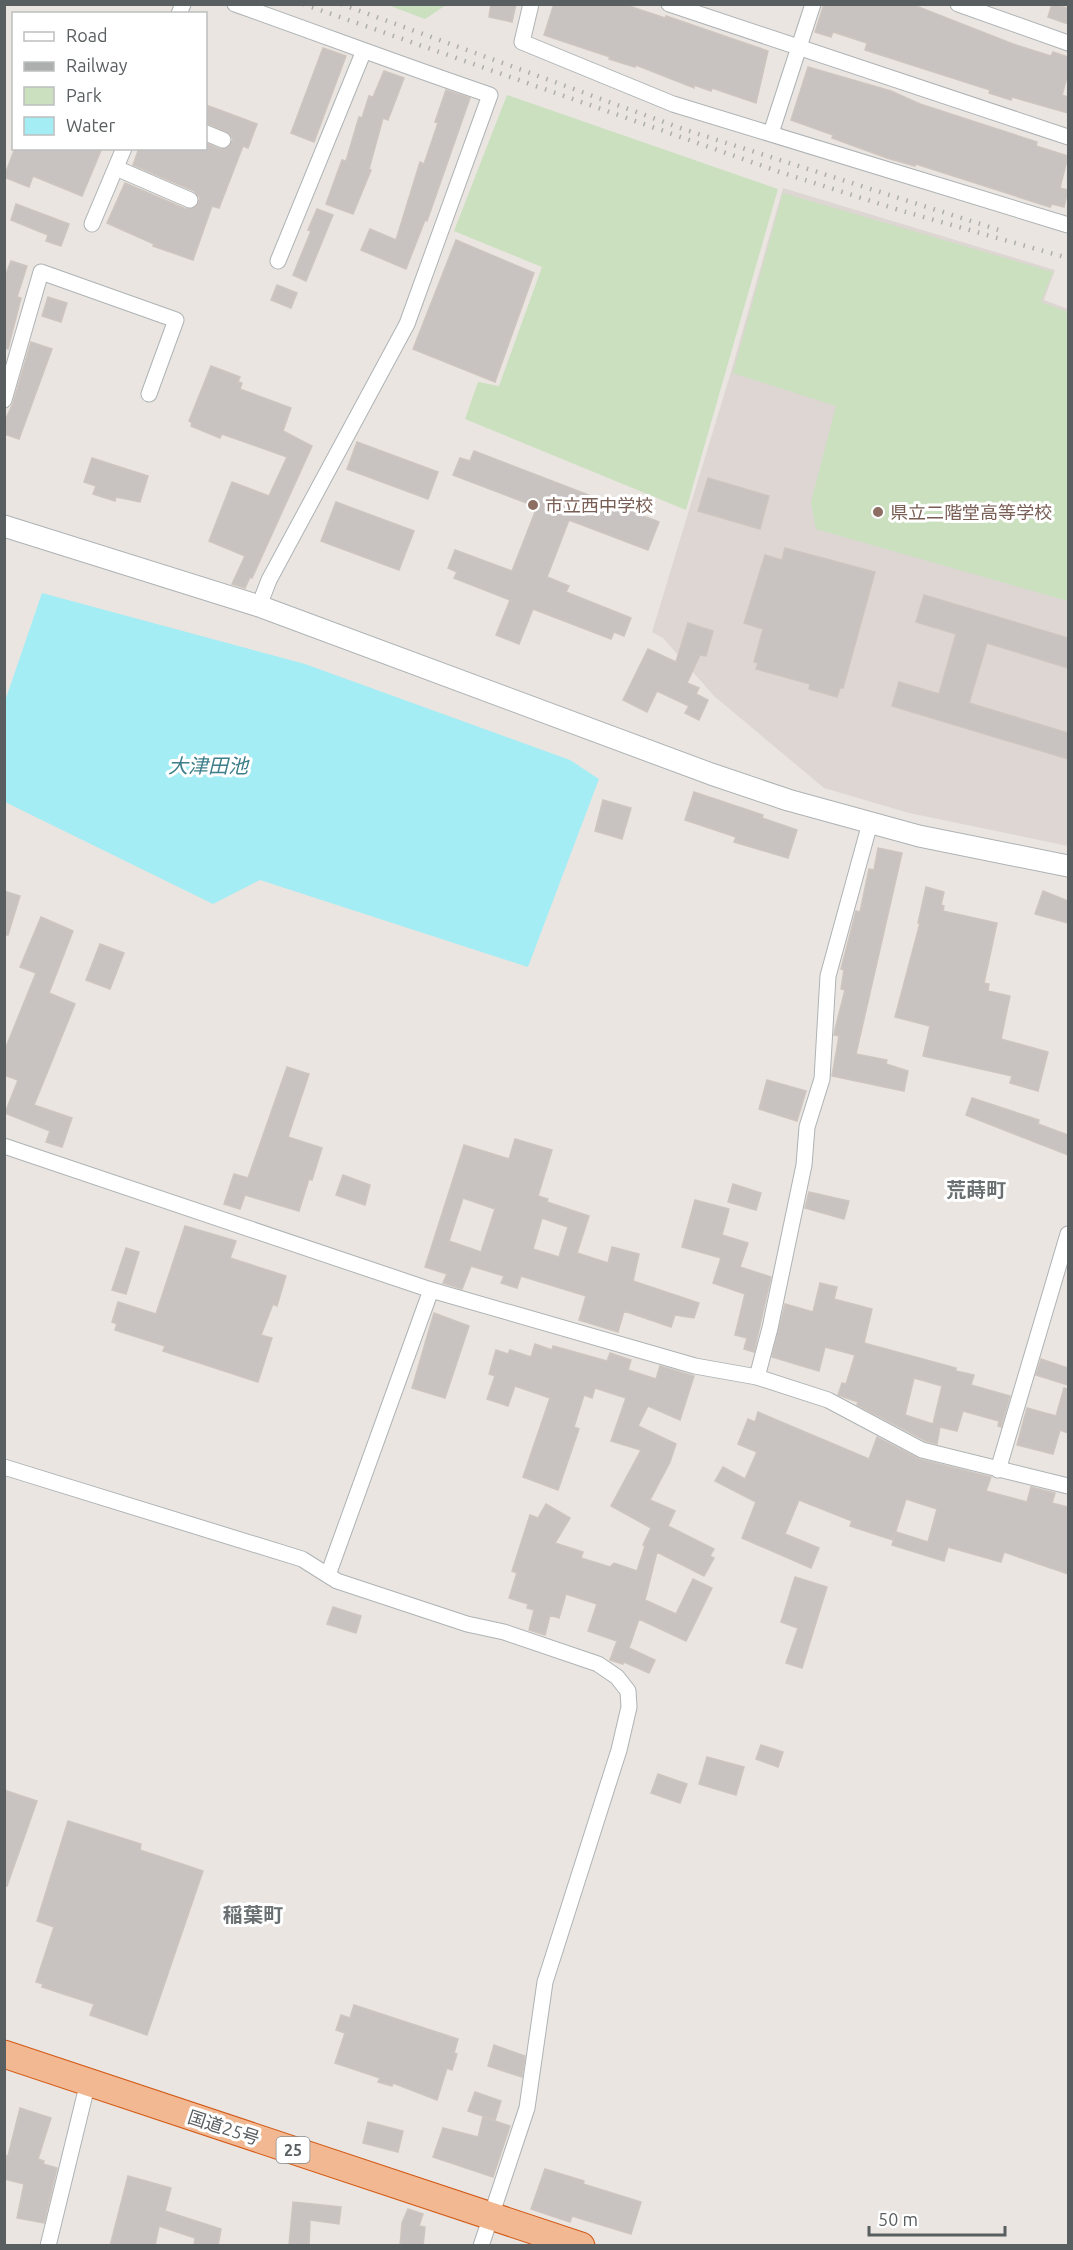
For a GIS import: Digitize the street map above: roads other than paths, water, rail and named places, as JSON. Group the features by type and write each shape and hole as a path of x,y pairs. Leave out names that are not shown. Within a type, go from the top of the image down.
{"highway":[{"name":"国道25号","path":"4,2054 581,2246"}],"street":[{"path":"235,4 338,41 363,53 489,95 407,324 269,580 259,606"},
{"path":"531,4 522,42 673,104 1068,225"},
{"path":"669,4 1068,136"},
{"path":"771,133 813,4"},
{"path":"958,4 1068,42"},
{"path":"278,261 363,53"},
{"path":"207,133 223,141"},
{"path":"92,224 123,150"},
{"path":"116,168 190,200"},
{"path":"4,400 41,272 176,320 149,394"},
{"path":"4,526 259,606 711,774 788,800 870,823 1068,866"},
{"path":"757,1377 800,1187 807,1127 822,1079 828,976 870,823"},
{"path":"4,1146 431,1290 695,1366 757,1377 828,1400 922,1450 1068,1486"},
{"path":"998,1470 1068,1234"},
{"path":"328,1575 431,1290"},
{"path":"4,1467 302,1559 337,1581 467,1624 504,1632 598,1664 617,1677 628,1691 629,1707 619,1750 545,1982 527,2108 481,2246"},
{"path":"48,2246 88,2082"}],"water":[{"name":"大津田池","path":"42,593 305,664 570,760 599,779 528,967 260,880 213,904 5,802 5,701"}],"railway":[{"path":"303,4 780,172 899,210 1068,258"},
{"path":"341,4 686,130 999,230"}],"place":[{"name":"市立西中学校","path":"533,505"},
{"name":"県立二階堂高等学校","path":"878,512"}],"district":[{"name":"荒蒔町","path":"976,1189"},
{"name":"稲葉町","path":"253,1914"}]}
